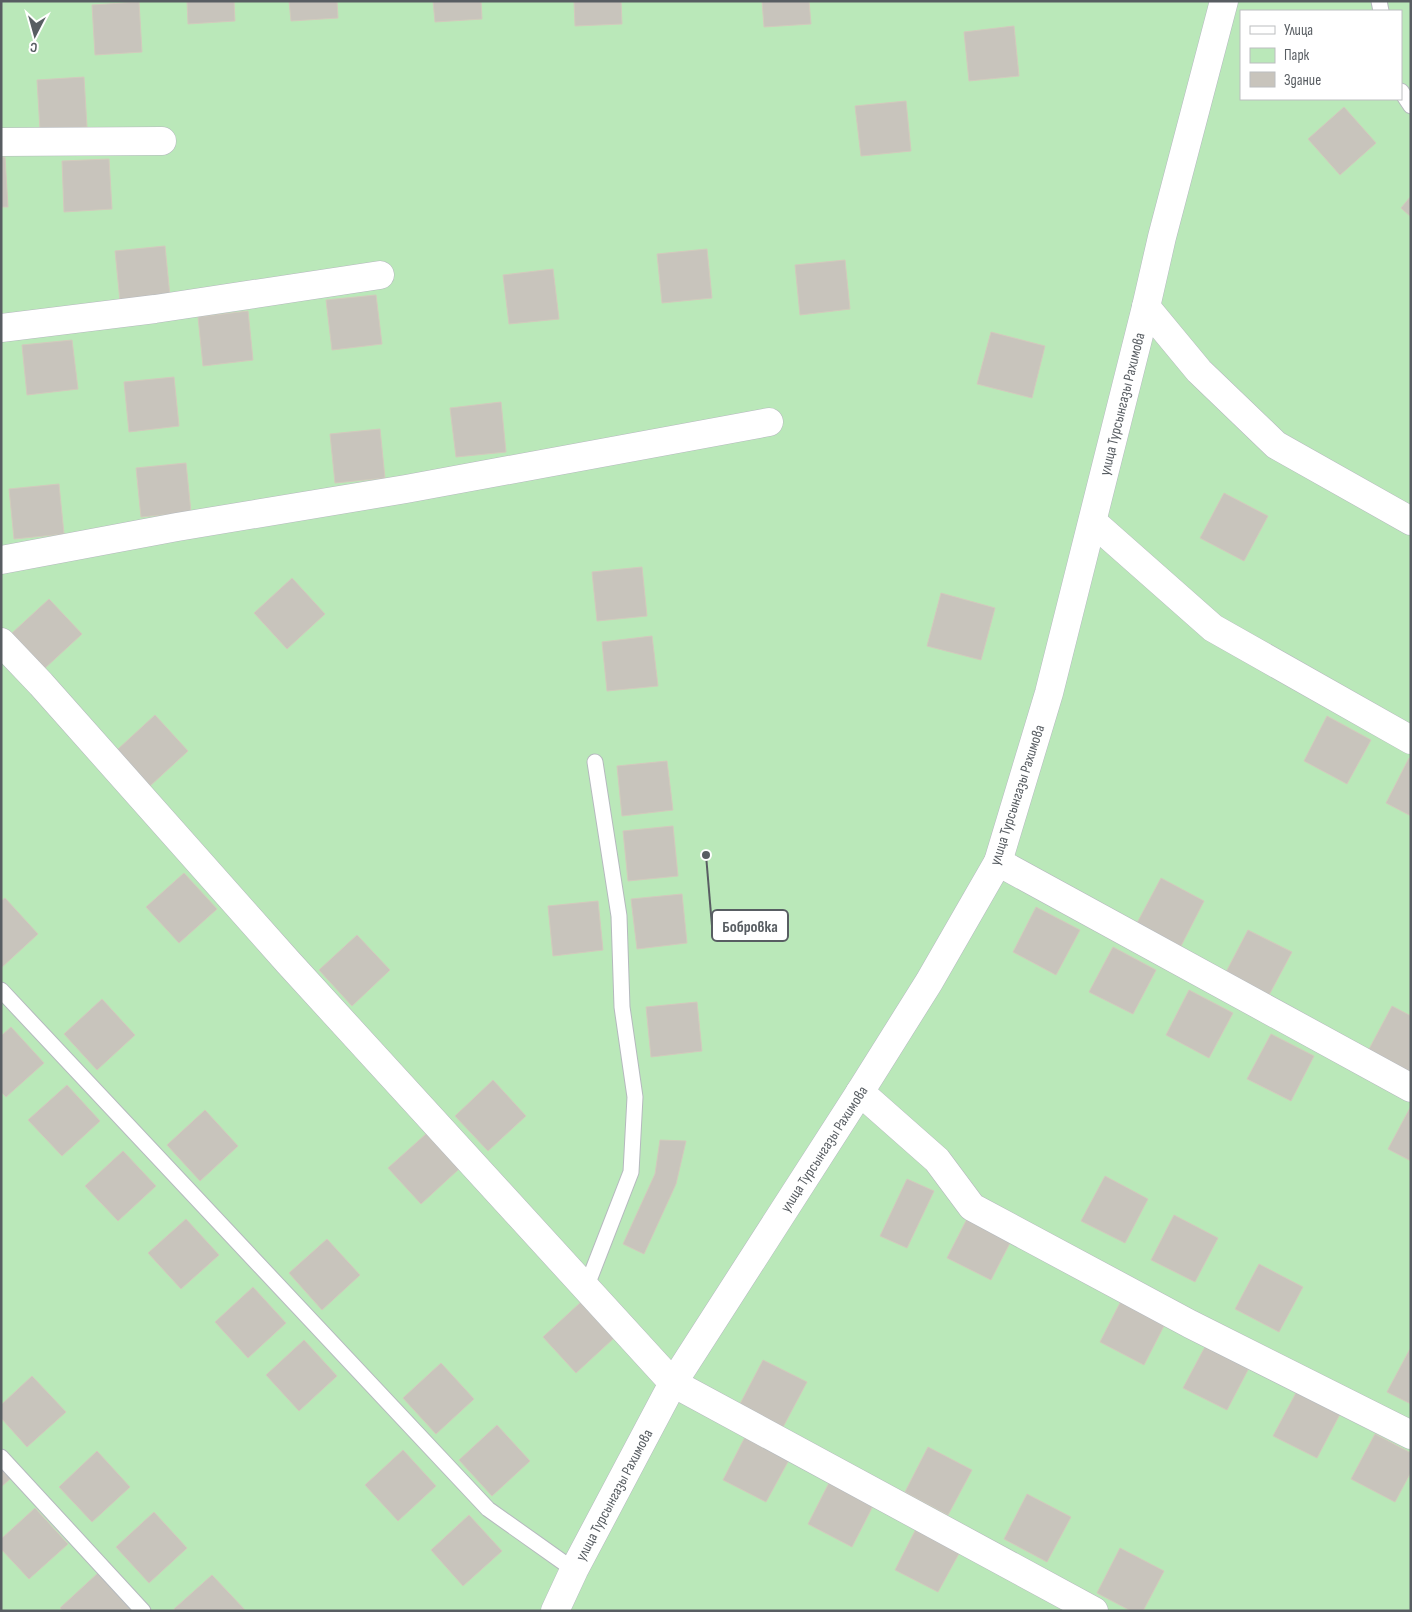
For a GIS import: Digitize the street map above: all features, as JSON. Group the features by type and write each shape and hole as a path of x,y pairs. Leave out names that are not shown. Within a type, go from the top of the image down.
{"street":[{"name":"улица Турсынгазы Рахимова","path":"555,1611 574,1570 673,1383 929,982 998,862 1049,693 1093,522 1162,236 1224,1"},
{"path":"1,142 162,141"},
{"path":"1,328 155,309 380,275"},
{"path":"1146,307 1199,370 1276,445 1411,521"},
{"path":"1,560 177,527 406,489 769,422"},
{"path":"1093,522 1213,628 1411,740"},
{"path":"1,642 41,684 288,962 673,1383 1094,1611"},
{"path":"998,862 1411,1088"},
{"path":"860,1092 936,1160 972,1207 1190,1324 1411,1436"}],"lane":[{"path":"1402,92 1411,106"},
{"path":"586,1288 631,1172 635,1097 622,1007 619,916 595,762"},
{"path":"1,990 488,1509 574,1570"},
{"path":"1,1457 143,1611"}],"green space":[{"path":"1,1 1411,1 1411,1611 1,1611"}],"building":[{"path":"187,1 234,1 235,21 188,24"},
{"path":"289,1 337,1 338,18 291,21"},
{"path":"433,1 481,1 482,19 435,22"},
{"path":"574,1 621,1 622,24 575,26"},
{"path":"762,1 809,1 811,24 764,27"},
{"path":"139,2 142,52 95,55 92,5"},
{"path":"1014,26 1019,76 969,81 964,32"},
{"path":"84,77 87,127 40,130 37,80"},
{"path":"906,101 911,151 861,156 855,106"},
{"path":"1344,107 1376,143 1340,175 1308,139"},
{"path":"1,157 5,157 8,207 1,207"},
{"path":"109,159 112,209 64,212 62,161"},
{"path":"1411,196 1411,217 1401,208"},
{"path":"165,246 170,296 120,301 115,251"},
{"path":"707,249 712,298 662,303 657,254"},
{"path":"845,260 850,309 800,315 795,265"},
{"path":"553,269 559,319 509,324 503,275"},
{"path":"376,295 382,344 332,350 326,300"},
{"path":"248,311 253,360 203,366 198,317"},
{"path":"991,332 1045,346 1032,398 977,384"},
{"path":"72,340 78,389 27,395 22,345"},
{"path":"174,377 179,426 129,432 124,382"},
{"path":"501,402 506,452 456,457 450,408"},
{"path":"380,429 385,478 335,483 330,434"},
{"path":"186,463 191,512 141,517 136,468"},
{"path":"59,484 64,534 14,539 9,489"},
{"path":"1224,493 1268,516 1244,561 1200,538"},
{"path":"642,567 647,616 597,621 592,572"},
{"path":"292,578 325,614 287,649 254,613"},
{"path":"941,593 995,608 981,660 927,646"},
{"path":"49,599 82,634 44,669 11,634"},
{"path":"652,636 658,686 607,691 602,642"},
{"path":"155,715 188,751 150,786 117,750"},
{"path":"1327,716 1371,740 1347,784 1304,761"},
{"path":"1409,758 1411,759 1411,816 1386,803"},
{"path":"667,761 673,810 622,816 617,766"},
{"path":"673,826 678,876 628,881 623,831"},
{"path":"184,873 217,909 179,943 146,907"},
{"path":"1161,878 1204,901 1181,946 1137,923"},
{"path":"682,894 687,943 637,949 631,899"},
{"path":"5,898 38,934 1,968 1,901"},
{"path":"598,901 603,950 553,956 548,906"},
{"path":"1036,907 1080,930 1056,975 1013,952"},
{"path":"1248,930 1292,952 1268,997 1225,974"},
{"path":"357,935 390,970 352,1006 319,970"},
{"path":"1113,947 1156,970 1133,1014 1089,992"},
{"path":"1189,990 1233,1013 1209,1058 1166,1035"},
{"path":"102,999 135,1035 97,1070 64,1034"},
{"path":"697,1002 702,1051 651,1057 646,1007"},
{"path":"1392,1006 1411,1016 1411,1073 1368,1051"},
{"path":"11,1027 44,1063 6,1097 1,1092 1,1036"},
{"path":"1271,1034 1314,1056 1291,1101 1247,1079"},
{"path":"493,1080 526,1116 488,1151 455,1116"},
{"path":"67,1085 100,1121 62,1156 28,1120"},
{"path":"1411,1106 1411,1161 1388,1149"},
{"path":"205,1110 238,1146 200,1181 167,1145"},
{"path":"426,1134 459,1169 421,1204 388,1168"},
{"path":"660,1140 686,1141 676,1184 644,1254 623,1244 655,1174"},
{"path":"123,1151 156,1186 118,1221 85,1186"},
{"path":"1105,1176 1148,1199 1125,1243 1081,1221"},
{"path":"907,1179 934,1191 907,1248 880,1236"},
{"path":"970,1213 1014,1235 991,1280 947,1258"},
{"path":"1174,1215 1218,1238 1195,1282 1151,1260"},
{"path":"186,1219 219,1255 181,1289 148,1253"},
{"path":"327,1239 360,1275 322,1310 289,1273"},
{"path":"1259,1264 1303,1287 1279,1332 1235,1309"},
{"path":"253,1287 286,1323 248,1358 215,1322"},
{"path":"1123,1297 1167,1320 1144,1365 1100,1342"},
{"path":"581,1302 614,1338 576,1373 543,1337"},
{"path":"304,1340 337,1376 299,1411 266,1375"},
{"path":"1207,1343 1250,1366 1227,1410 1183,1388"},
{"path":"1411,1347 1411,1404 1387,1392"},
{"path":"763,1360 807,1382 783,1427 740,1404"},
{"path":"441,1363 474,1399 436,1434 403,1398"},
{"path":"32,1376 66,1412 27,1447 1,1418 1,1405"},
{"path":"1297,1391 1340,1414 1317,1458 1273,1436"},
{"path":"497,1425 530,1461 492,1496 459,1460"},
{"path":"1375,1434 1411,1453 1411,1472 1395,1502 1351,1479"},
{"path":"746,1435 790,1458 766,1502 723,1480"},
{"path":"928,1447 972,1470 948,1515 905,1492"},
{"path":"403,1450 436,1486 398,1521 365,1485"},
{"path":"97,1451 130,1487 92,1522 59,1487"},
{"path":"1,1468 11,1478 1,1487"},
{"path":"831,1479 875,1502 852,1547 808,1524"},
{"path":"1027,1494 1071,1517 1047,1562 1004,1539"},
{"path":"35,1508 68,1544 29,1579 1,1549 1,1539"},
{"path":"154,1512 187,1548 149,1583 116,1547"},
{"path":"469,1515 502,1551 463,1586 431,1550"},
{"path":"918,1525 962,1548 938,1592 895,1570"},
{"path":"1120,1548 1164,1571 1143,1611 1131,1611 1097,1593"},
{"path":"98,1573 131,1609 129,1611 63,1611 60,1608"},
{"path":"212,1575 245,1610 176,1611 174,1609"}],"place":[{"name":"Бобровка","path":"706,855"}]}
